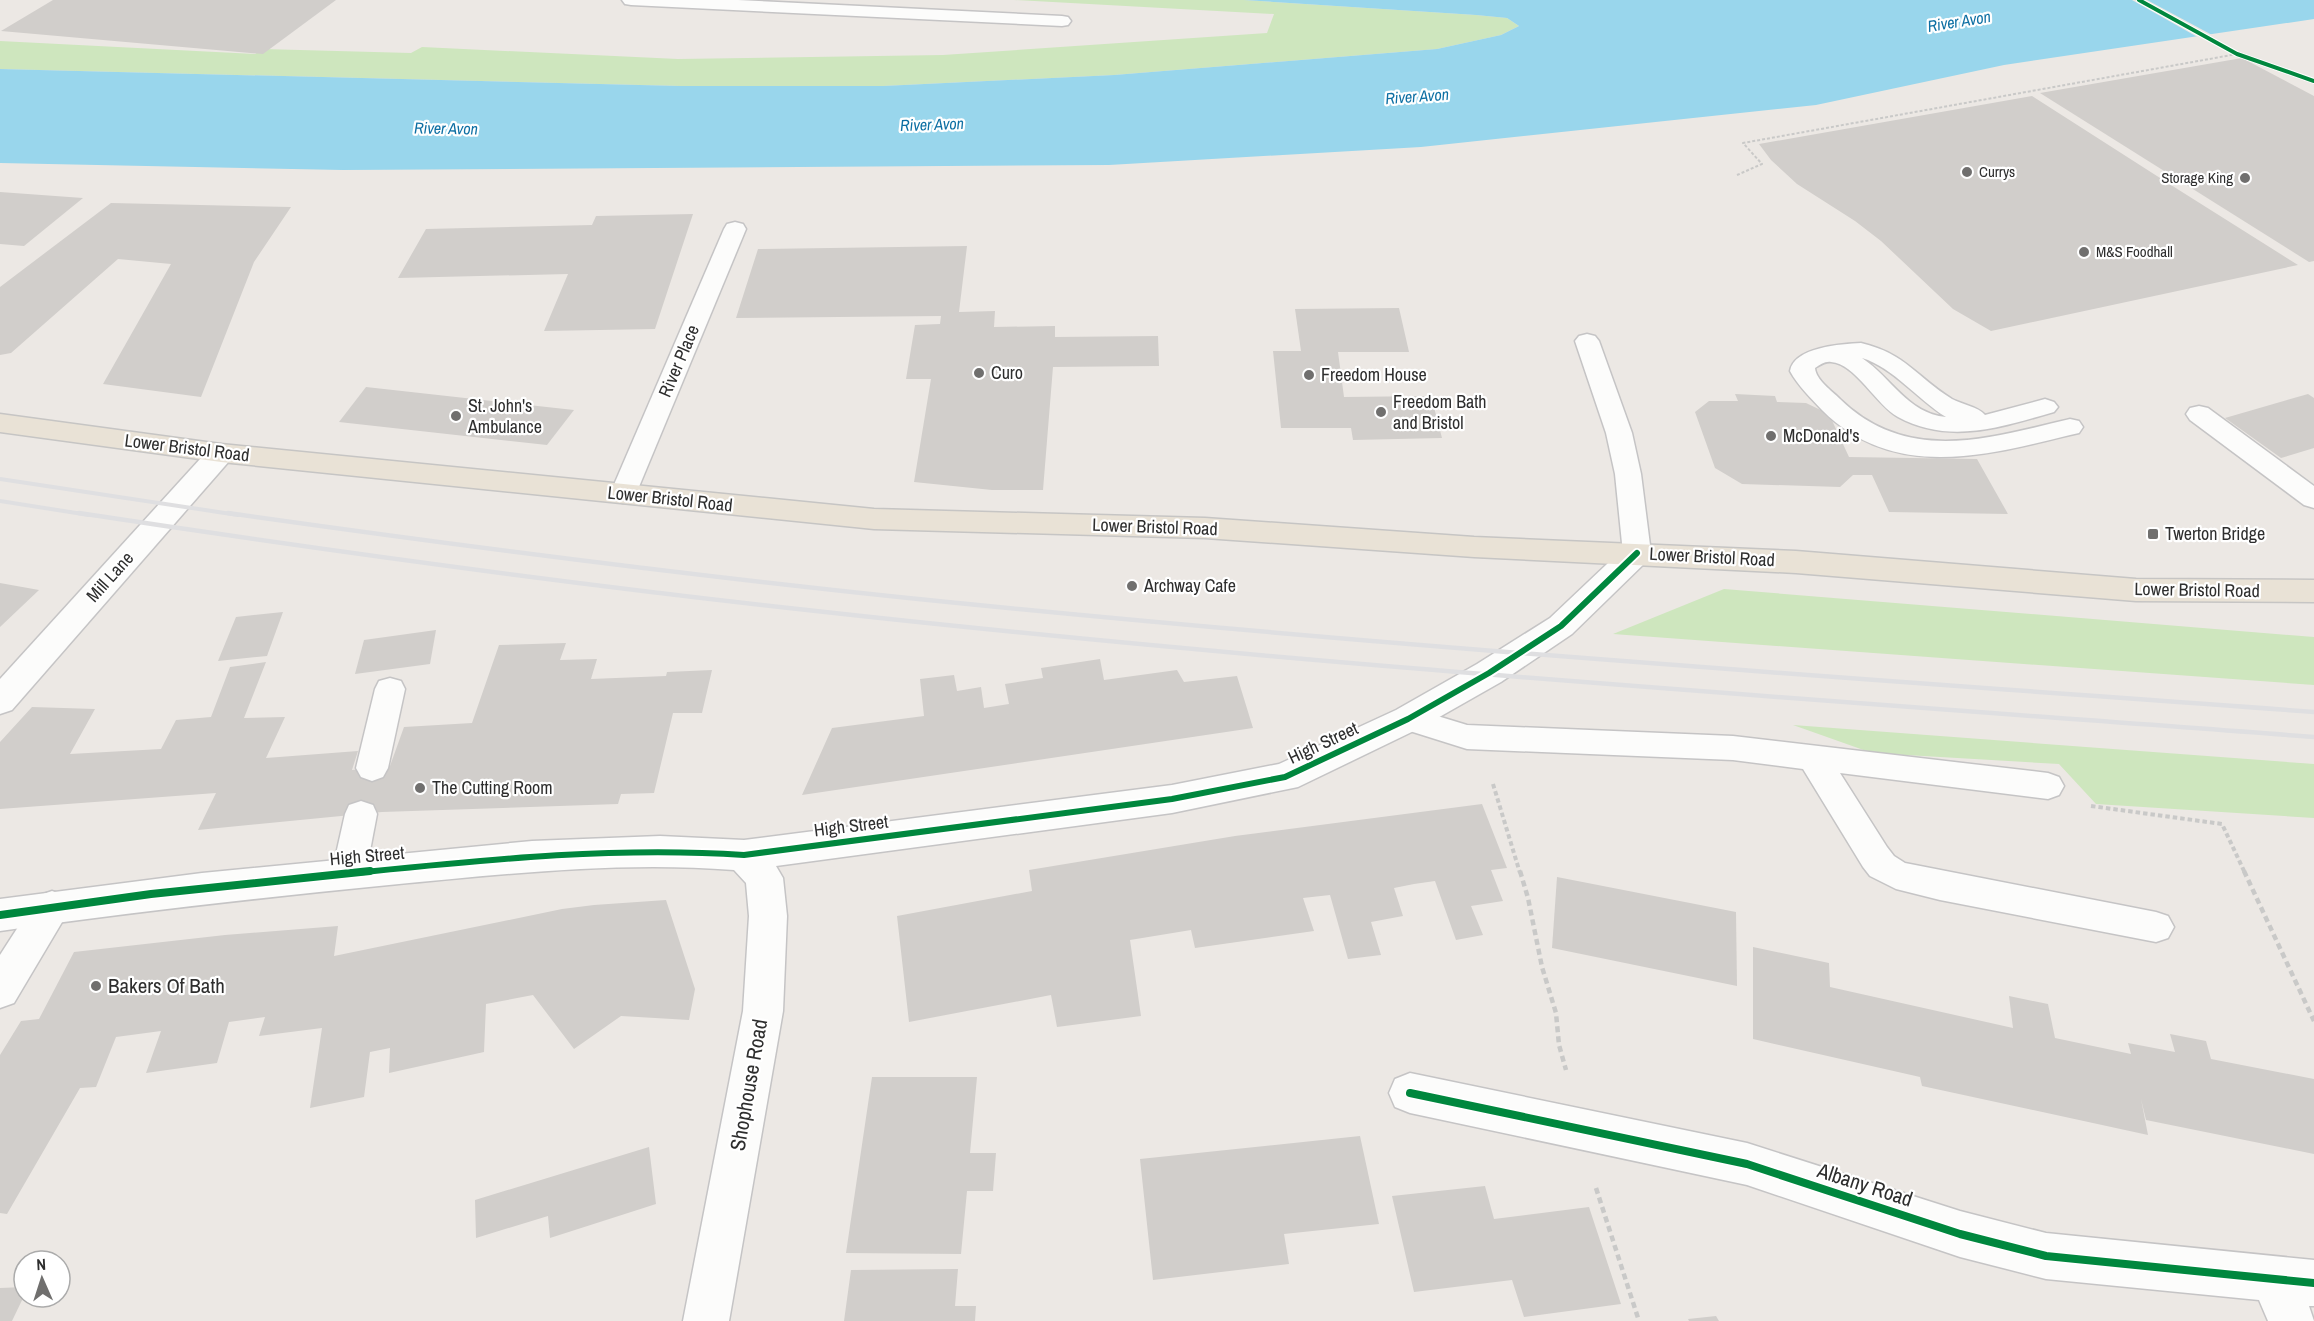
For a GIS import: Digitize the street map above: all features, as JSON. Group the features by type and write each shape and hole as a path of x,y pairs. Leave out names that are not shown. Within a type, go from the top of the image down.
{"highway":[{"name":"Lower Bristol Road","path":"0,423 221,453 874,519 1205,528 1474,547 1796,562 2136,590 2314,591"}],"street":[{"name":"Mill Lane","path":"0,701 221,453"},
{"name":"High Street","path":"0,915 349,872 508,858 677,850 744,855 1172,799 1285,777 1408,719 1489,673 1561,626 1636,553"},
{"name":"Shophouse Road","path":"706,1321 763,1011 768,916 764,878 744,855"},
{"path":"0,990 52,907"},
{"name":"Albany Road","path":"1410,1093 1746,1164 1960,1234 2046,1256 2294,1282"},
{"path":"2292,1321 2294,1282"}],"lane":[{"path":"631,0 1062,21"},
{"name":"River Place","path":"623,494 735,229"},
{"path":"1587,341 1619,433 1628,474 1636,553"},
{"path":"2045,407 1962,426 1929,422 1903,410 1862,367 1850,360 1827,355 1810,359 1803,365 1802,371 1807,380 1851,422 1873,435 1899,445 1931,450 1971,450 2070,427"},
{"path":"2199,414 2314,499"},
{"path":"372,768 390,689"},
{"path":"1408,719 1467,737 1733,748 2048,786"},
{"path":"1813,758 1875,858 1882,866 1896,875 1940,886 2156,927"},
{"path":"349,872 361,814"}],"path":[{"path":"2229,50 2247,58"},
{"path":"1737,175 1762,164 1743,143 2237,54"},
{"path":"1488,774 1497,792 1528,898 1542,967 1556,1013 1559,1045 1583,1129 1598,1199 1639,1321"},
{"path":"2048,786 2091,806 2222,824 2314,1021"}],"green space":[{"path":"1014,0 1244,0 1476,15 1507,18 1519,26 1501,35 1437,49 1114,75 883,86 681,86 0,69 0,41 255,54 263,49 411,53 422,47 678,59 943,55 1267,33 1274,14"},
{"path":"1724,589 2314,637 2314,685 1613,634"},
{"path":"1793,725 2314,764 2314,818 2096,804 2059,764 1872,753"}],"water":[{"name":"River Avon","path":"1244,0 2314,0 2314,19 2004,65 1816,105 1421,147 1109,165 343,170 0,163 0,69 681,86 883,86 1114,75 1437,49 1501,35 1519,26 1507,18 1476,15"}],"pier":[{"path":"2132,0 2147,0 2214,36 2201,39"}],"building":[{"path":"53,0 336,0 263,54 1,31"},
{"name":"Storage King","path":"2242,58 2314,96 2314,261 2309,262 2040,93"},
{"path":"2032,96 2298,265 1991,331 1953,309 1881,241 1855,221 1797,184 1771,160 1759,144"},
{"path":"0,192 83,198 24,246 0,244"},
{"path":"111,203 291,207 254,262 201,397 103,384 171,264 118,259 11,353 0,355 0,287"},
{"path":"693,214 655,329 544,331 568,274 398,278 426,229 592,225 596,216"},
{"name":"Curo","path":"967,246 959,312 995,311 994,327 1055,326 1055,337 1158,336 1159,366 1053,367 1043,490 992,490 914,482 931,379 906,379 915,325 940,324 941,316 736,318 758,249"},
{"name":"Freedom House","path":"1399,308 1409,352 1338,352 1344,397 1431,396 1442,438 1353,440 1351,428 1281,428 1273,351 1301,351 1295,309"},
{"name":"St. John's Ambulance","path":"366,387 574,410 547,445 339,422"},
{"name":"McDonald's","path":"1735,394 1775,396 1777,402 1806,403 1829,414 1849,457 1977,459 2008,514 1889,512 1872,475 1853,475 1840,487 1742,484 1715,468 1695,412 1709,401 1738,401"},
{"path":"2308,394 2314,398 2314,448 2281,458 2225,418"},
{"path":"0,583 39,590 0,627"},
{"path":"283,612 267,656 218,661 236,617"},
{"path":"436,630 430,664 355,674 364,640"},
{"path":"566,643 560,660 597,659 591,679 666,676 667,672 712,670 702,713 673,713 654,793 621,794 618,804 382,812 198,830 216,793 0,809 0,742 32,707 95,709 70,754 161,749 176,720 211,717 230,667 266,662 244,718 285,717 266,758 358,751 352,770 390,766 404,727 472,723 499,645"},
{"path":"1100,659 1104,680 1177,670 1184,682 1237,676 1253,728 802,795 832,728 924,716 920,679 954,675 957,691 981,687 984,708 1009,704 1005,684 1043,678 1041,668"},
{"path":"1482,804 1507,868 1491,870 1503,901 1471,906 1483,935 1456,940 1435,881 1414,884 1394,888 1403,916 1371,922 1381,955 1348,959 1330,895 1303,898 1314,931 1195,948 1191,930 1130,940 1141,1016 1057,1027 1051,995 909,1022 897,916 1032,891 1029,870 1235,836"},
{"path":"1557,877 1736,912 1737,986 1552,948"},
{"path":"666,900 695,989 689,1020 621,1016 574,1049 533,995 486,1004 484,1052 389,1073 390,1048 370,1052 364,1097 310,1108 322,1028 259,1036 265,1017 229,1022 217,1063 146,1073 161,1031 116,1037 96,1087 80,1088 7,1214 0,1213 0,1055 21,1021 39,1019 74,952 225,935 338,926 334,956 562,909"},
{"path":"1753,947 1829,963 1830,987 2013,1028 2009,996 2048,1004 2055,1038 2131,1054 2128,1043 2175,1052 2170,1034 2206,1041 2211,1059 2314,1079 2314,1154 2146,1120 2141,1099 2148,1135 1922,1086 1920,1077 1753,1039"},
{"path":"872,1077 977,1077 970,1153 996,1153 993,1191 967,1191 961,1254 846,1253"},
{"path":"1360,1136 1379,1224 1284,1234 1289,1264 1153,1280 1140,1159"},
{"path":"649,1147 656,1204 550,1238 548,1216 476,1238 475,1200"},
{"path":"1485,1186 1494,1219 1589,1207 1621,1304 1524,1317 1512,1280 1414,1292 1392,1196"},
{"path":"958,1269 955,1306 976,1306 975,1321 844,1321 851,1270"},
{"path":"0,1288 12,1288 12,1309 18,1309 12,1321 0,1321"},
{"path":"1716,1316 1719,1321 1689,1321 1688,1319"}],"railway":[{"path":"0,479 238,515"},
{"path":"0,501 89,515"},
{"path":"79,513 533,577 716,600 995,630 1371,665 2314,737"},
{"path":"228,513 665,571 1101,617 1621,661 2314,712"}],"cycle path":[{"path":"2139,0 2237,54 2314,81"},
{"path":"0,915 202,888 532,857 660,851 744,855 1172,799 1285,777 1408,719 1489,673 1561,626 1637,553"},
{"path":"1410,1093 1747,1164 1960,1234 2046,1256 2314,1283"}],"place":[{"name":"Currys","path":"1967,172"},
{"name":"Storage King","path":"2245,178"},
{"name":"M&S Foodhall","path":"2084,252"},
{"name":"Curo","path":"979,373"},
{"name":"Freedom House","path":"1309,375"},
{"name":"Freedom Bath and Bristol","path":"1381,412"},
{"name":"St. John's Ambulance","path":"456,416"},
{"name":"McDonald's","path":"1771,436"},
{"name":"Twerton Bridge","path":"2153,534"},
{"name":"Archway Cafe","path":"1132,586"},
{"name":"The Cutting Room","path":"420,788"},
{"name":"Bakers Of Bath","path":"96,986"}]}
